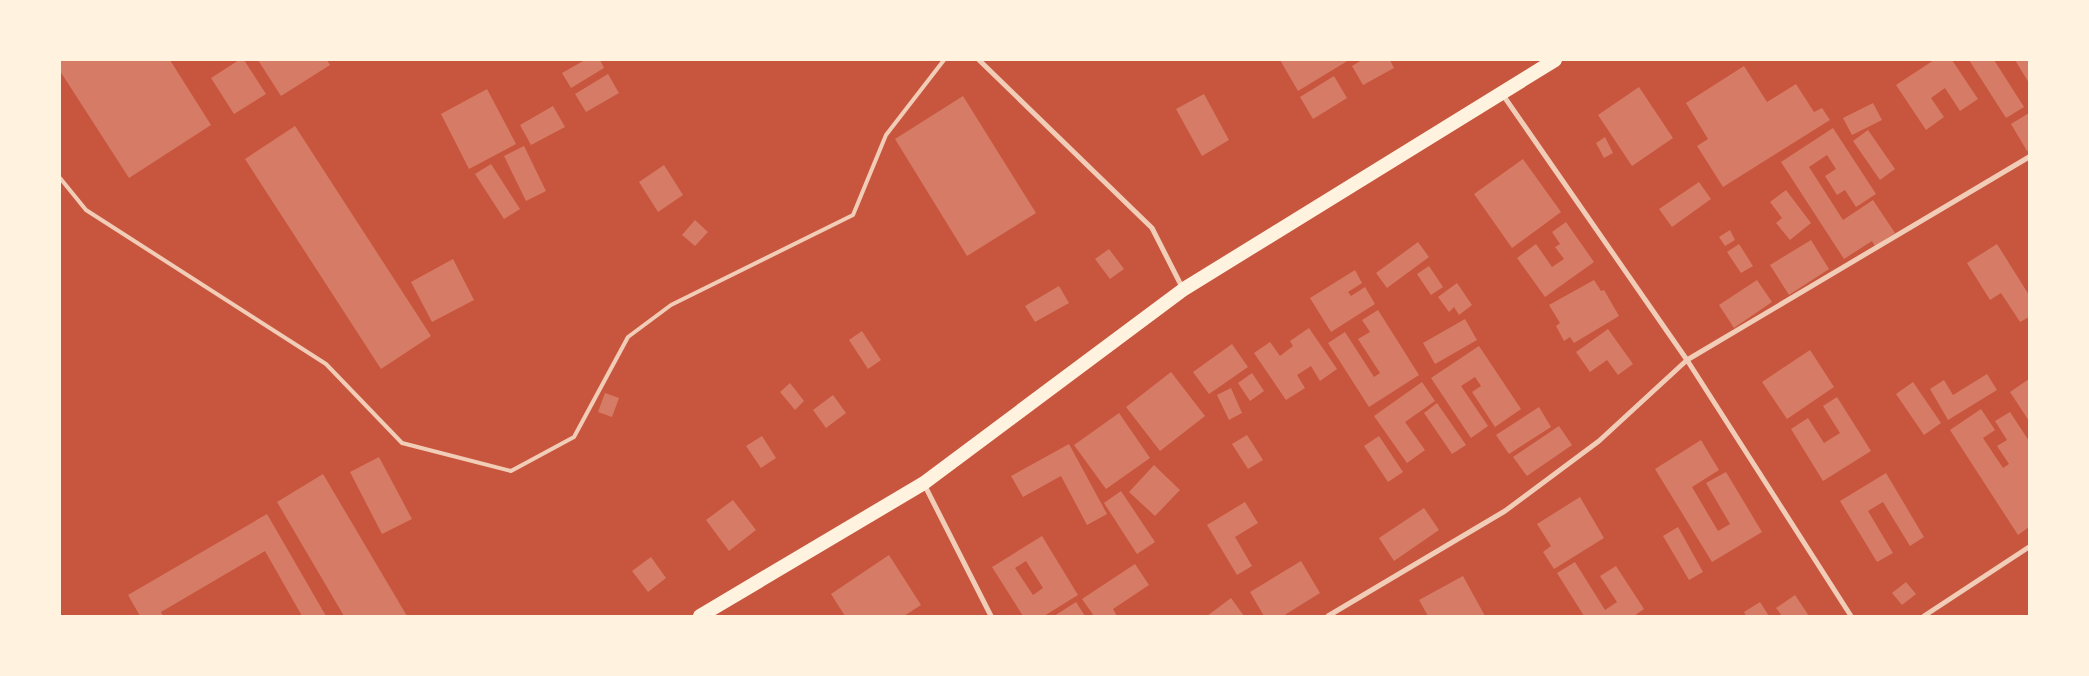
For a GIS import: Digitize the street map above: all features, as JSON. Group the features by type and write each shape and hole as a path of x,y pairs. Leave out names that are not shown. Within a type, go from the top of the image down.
{"highway":[{"path":"700,616 924,483 1184,289 1555,60"}],"street":[{"path":"979,60 1152,228 1184,289"},
{"path":"1502,93 1687,360 1851,616"},
{"path":"1328,616 1505,511 1599,441 1687,360 2029,156"},
{"path":"924,483 991,616"},
{"path":"1924,616 2029,547"}],"lane":[{"path":"60,178 86,210 326,364 402,442 511,471 574,437 628,337 671,305 853,215 886,134 944,60"}],"building":[{"path":"60,60 170,60 211,125 129,178 60,71"},
{"path":"239,60 244,60 266,94 234,114 211,78"},
{"path":"258,60 327,60 330,65 281,96"},
{"path":"585,60 600,60 604,68 571,88 562,73"},
{"path":"1280,60 1349,60 1298,91"},
{"path":"1362,60 1390,60 1394,68 1363,85 1352,66"},
{"path":"1934,60 1952,60 1978,99 1960,111 1945,88 1931,98 1944,117 1926,130 1896,85"},
{"path":"1969,60 1994,60 2024,107 2006,118"},
{"path":"2015,60 2029,60 2029,83"},
{"path":"1744,66 1767,102 1796,84 1814,112 1822,108 1830,120 1723,187 1697,146 1708,139 1686,103"},
{"path":"608,74 619,93 586,112 575,94"},
{"path":"1334,76 1347,98 1313,119 1300,97"},
{"path":"1639,87 1673,138 1632,166 1598,115"},
{"path":"487,89 516,144 469,169 441,114"},
{"path":"1204,94 1229,140 1202,156 1176,109"},
{"path":"963,96 1036,213 967,256 895,139"},
{"path":"1873,103 1882,120 1852,135 1843,118"},
{"path":"553,106 565,127 531,145 520,125"},
{"path":"2029,113 2029,150 2027,151 2011,124"},
{"path":"295,126 431,336 381,369 245,159"},
{"path":"1833,128 1876,194 1856,207 1845,190 1837,195 1825,176 1836,169 1827,155 1809,167 1843,220 1873,200 1895,233 1875,246 1872,241 1844,259 1781,162"},
{"path":"1868,130 1895,169 1880,180 1853,141"},
{"path":"1605,137 1613,153 1604,158 1596,143"},
{"path":"524,146 546,191 526,201 504,156"},
{"path":"1523,159 1561,212 1512,248 1474,194"},
{"path":"491,164 520,209 504,219 475,174"},
{"path":"664,165 683,195 658,212 639,182"},
{"path":"1699,182 1711,199 1672,227 1659,209"},
{"path":"1786,190 1811,223 1790,240 1776,223 1782,218 1770,202"},
{"path":"695,220 708,232 695,246 682,235"},
{"path":"1566,222 1594,262 1545,297 1517,258 1536,244 1552,267 1564,259 1555,247 1560,244 1552,232"},
{"path":"1730,230 1735,240 1725,246 1719,237"},
{"path":"1811,240 1829,269 1789,295 1770,265"},
{"path":"1418,242 1429,257 1387,288 1376,273"},
{"path":"1739,244 1753,266 1741,273 1727,252"},
{"path":"1997,244 2029,295 2029,317 2020,322 2001,293 1990,300 1967,263"},
{"path":"1109,249 1124,269 1110,279 1095,259"},
{"path":"453,259 474,300 432,322 411,282"},
{"path":"1429,266 1443,287 1431,295 1417,274"},
{"path":"1355,270 1362,283 1348,292 1351,296 1365,287 1375,304 1331,332 1310,298"},
{"path":"1594,280 1601,291 1604,290 1619,316 1574,343 1570,337 1564,341 1556,326 1560,323 1549,305"},
{"path":"1757,280 1772,302 1734,328 1719,305"},
{"path":"1457,283 1472,305 1459,315 1454,307 1449,312 1438,297"},
{"path":"1059,286 1069,303 1035,322 1025,306"},
{"path":"1378,310 1419,375 1369,407 1328,343 1345,332 1374,377 1380,373 1358,339 1370,332 1362,320"},
{"path":"1465,319 1477,340 1435,364 1423,343"},
{"path":"1309,328 1337,369 1320,381 1311,366 1297,375 1305,388 1286,400 1254,353 1270,342 1280,356 1293,346 1290,341"},
{"path":"1608,329 1633,364 1618,375 1607,360 1590,372 1576,352"},
{"path":"862,331 881,360 868,369 849,340"},
{"path":"1232,344 1248,367 1209,394 1193,372"},
{"path":"1479,346 1521,409 1495,427 1472,392 1481,386 1475,377 1461,386 1488,426 1471,438 1431,378"},
{"path":"1810,350 1834,387 1787,419 1762,382"},
{"path":"1171,372 1205,416 1160,451 1126,407"},
{"path":"1252,373 1264,391 1250,401 1238,383"},
{"path":"1987,374 1997,390 1948,420 1930,389 1944,380 1953,395"},
{"path":"2029,379 2029,421 2010,392"},
{"path":"1422,382 1435,401 1405,422 1425,450 1407,463 1374,416"},
{"path":"1913,382 1941,423 1924,435 1896,394"},
{"path":"790,383 804,401 795,410 780,392"},
{"path":"1231,388 1242,413 1229,420 1217,395"},
{"path":"605,393 619,398 612,417 598,412"},
{"path":"833,395 846,413 826,428 813,410"},
{"path":"1837,397 1871,451 1823,481 1791,429 1808,418 1824,443 1840,433 1823,406"},
{"path":"1437,403 1466,445 1452,454 1424,413"},
{"path":"1539,407 1551,427 1509,454 1496,435"},
{"path":"1981,409 1995,430 1983,438 2003,468 2009,464 1997,446 2007,440 1995,421 2010,412 2029,441 2029,527 2018,535 1950,430"},
{"path":"1119,413 1150,458 1106,489 1074,445"},
{"path":"1559,426 1572,445 1527,476 1513,457"},
{"path":"1247,435 1263,460 1248,469 1232,444"},
{"path":"762,436 776,458 761,468 746,446"},
{"path":"1379,436 1403,472 1388,482 1364,446"},
{"path":"1701,440 1719,470 1692,487 1718,531 1730,524 1706,483 1726,472 1762,532 1712,562 1655,469"},
{"path":"1069,444 1107,514 1087,525 1061,476 1023,497 1011,476"},
{"path":"379,457 412,519 382,534 350,472"},
{"path":"1154,465 1180,490 1155,516 1129,492"},
{"path":"1886,473 1924,537 1910,546 1883,502 1868,511 1893,553 1877,562 1840,501"},
{"path":"323,474 407,616 344,616 277,502"},
{"path":"1121,491 1155,542 1137,554 1104,503"},
{"path":"1580,497 1604,538 1554,569 1543,552 1551,546 1537,524"},
{"path":"733,500 756,530 729,551 706,520"},
{"path":"1245,502 1258,523 1235,537 1252,566 1237,575 1207,525"},
{"path":"1424,508 1439,530 1394,561 1379,538"},
{"path":"267,514 326,616 302,616 265,551 161,612 163,616 140,616 128,595"},
{"path":"1678,527 1703,572 1689,580 1663,536"},
{"path":"1042,536 1078,595 1044,616 1023,616 992,567","holes":["1026,561 1043,588 1033,595 1015,568"]},
{"path":"889,555 921,605 904,616 845,616 831,594"},
{"path":"651,557 666,578 648,592 632,571"},
{"path":"1301,561 1320,593 1283,616 1264,616 1250,592"},
{"path":"1575,562 1605,610 1617,602 1600,576 1616,566 1644,609 1634,616 1584,616 1557,573"},
{"path":"1135,564 1149,585 1113,609 1117,616 1094,616 1082,599"},
{"path":"1463,576 1485,616 1428,616 1419,600"},
{"path":"1906,582 1916,594 1902,605 1892,593"},
{"path":"1795,595 1809,616 1782,616 1776,608"},
{"path":"1231,598 1244,616 1207,616"},
{"path":"1076,602 1085,616 1054,616"},
{"path":"1760,602 1769,616 1746,616 1744,612"}]}
